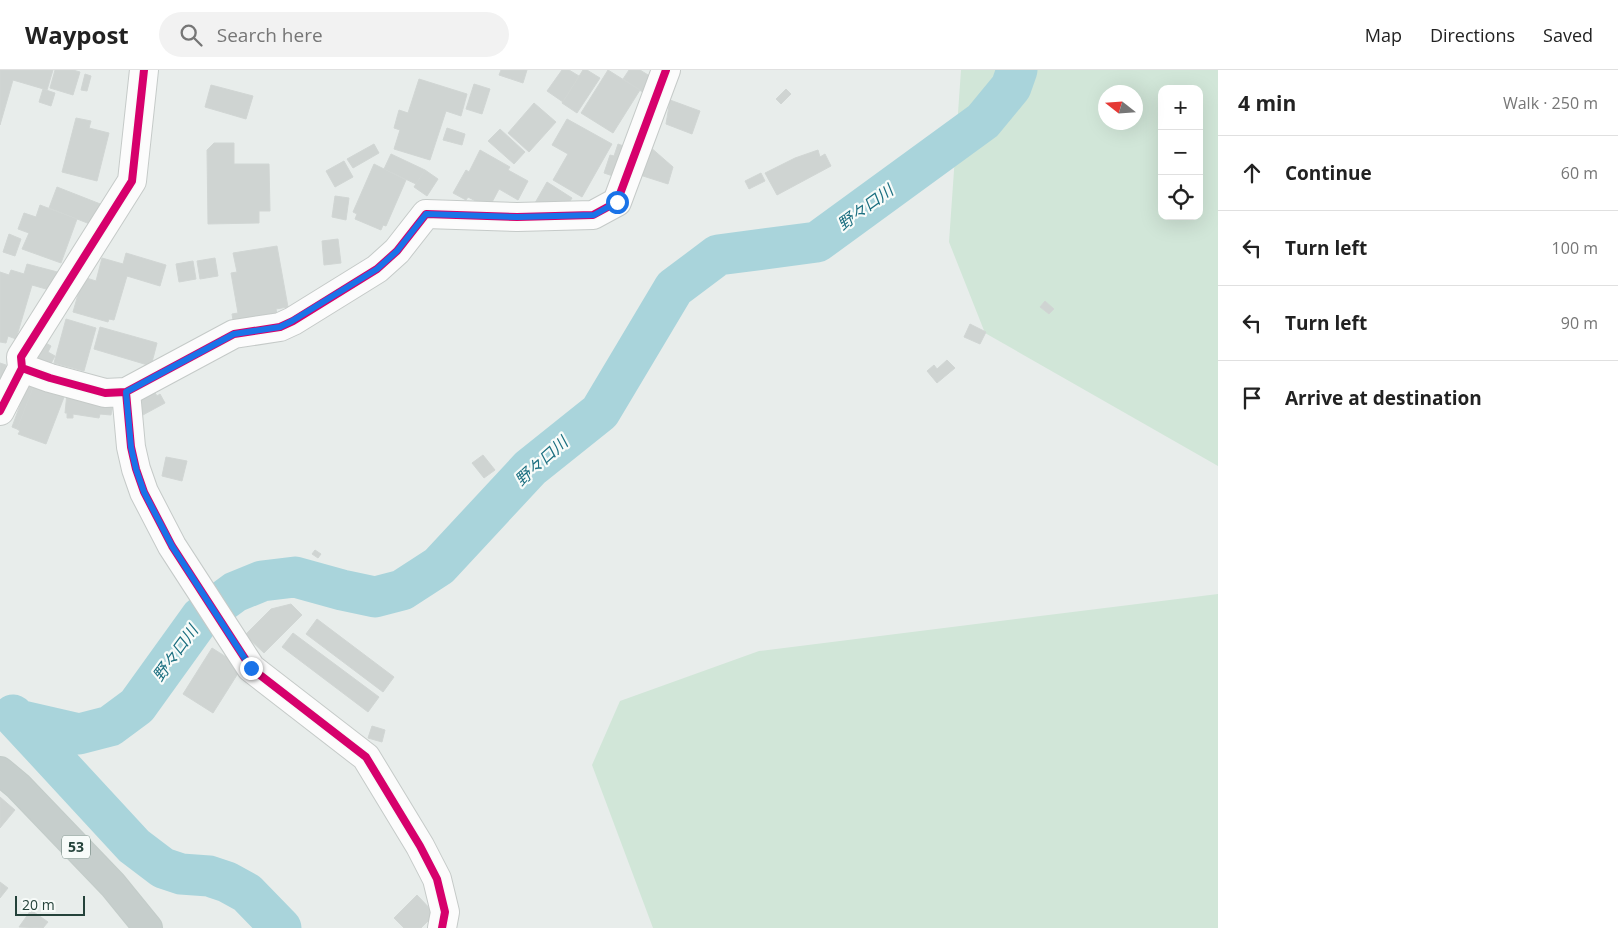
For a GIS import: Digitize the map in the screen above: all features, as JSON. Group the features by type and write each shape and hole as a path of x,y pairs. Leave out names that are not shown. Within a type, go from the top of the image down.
{"highway":[{"name":"53","path":"0,771 18,786 113,885 148,928"}],"street":[{"path":"0,411 15,362 22,357 132,181 144,70"},
{"path":"15,362 50,378 105,393 116,394 126,392 234,334 280,327 292,321 377,269 397,251 426,214 517,217 594,215 617,202 666,70"},
{"path":"126,392 131,447 136,469 144,492 172,546 198,589 251,668 366,758 420,846 437,879 445,912 442,928"}],"green space":[{"path":"961,70 1218,70 1218,466 985,333 949,242"},
{"path":"1218,594 1218,928 653,928 592,765 620,701 759,651"}],"building":[{"path":"0,70 53,70 47,90 13,80 0,125"},
{"path":"55,70 80,72 73,95 50,88"},
{"path":"501,70 527,70 523,83 499,75"},
{"path":"562,70 569,70 579,76 563,102 547,91"},
{"path":"583,70 587,70 600,78 577,113 562,103"},
{"path":"608,70 640,90 613,133 581,113"},
{"path":"629,70 640,70 653,78 644,93 623,79"},
{"path":"85,74 91,76 87,91 81,90"},
{"path":"419,79 467,94 461,116 446,111 430,160 394,149 400,130 394,128 399,110 408,113"},
{"path":"474,84 490,89 482,114 466,109"},
{"path":"211,85 253,96 246,119 205,107"},
{"path":"43,89 55,93 51,106 39,102"},
{"path":"786,89 791,94 781,104 776,99"},
{"path":"670,100 700,111 692,134 666,124"},
{"path":"534,103 556,122 529,152 508,133"},
{"path":"76,118 91,121 89,128 109,133 97,181 62,172"},
{"path":"567,119 612,144 582,197 553,180 568,154 552,145"},
{"path":"447,128 465,134 462,145 443,140"},
{"path":"500,129 525,152 514,164 488,141"},
{"path":"214,143 234,143 234,164 269,164 270,211 259,211 259,223 208,224 207,150"},
{"path":"374,144 379,153 353,168 347,159"},
{"path":"618,144 629,148 619,178 604,173 610,155 614,156"},
{"path":"649,146 673,167 668,184 640,175"},
{"path":"480,150 510,167 508,170 528,181 518,200 499,189 489,208 468,197 466,200 453,193 466,170 469,172"},
{"path":"818,150 820,157 825,154 831,166 777,195 765,173 795,158"},
{"path":"391,154 425,170 416,184 384,169"},
{"path":"344,161 353,177 335,187 326,171"},
{"path":"374,164 406,180 386,226 383,225 381,230 355,219 357,214 353,212"},
{"path":"425,170 438,179 427,196 414,187"},
{"path":"761,173 765,181 749,189 745,181"},
{"path":"547,182 572,198 565,209 548,211 535,203"},
{"path":"57,187 103,205 95,226 49,208"},
{"path":"335,196 349,198 346,220 332,217"},
{"path":"40,205 77,219 61,263 22,249 29,233 18,229 24,213 36,217"},
{"path":"9,234 21,239 15,256 3,252"},
{"path":"338,239 341,263 324,265 322,241"},
{"path":"277,246 288,307 276,309 278,319 234,326 232,314 238,313 231,273 237,272 233,253"},
{"path":"126,253 166,265 160,286 127,276 114,320 109,319 108,322 73,312 83,277 96,281 102,258 123,264"},
{"path":"215,258 218,276 200,279 197,261"},
{"path":"193,261 196,279 179,282 176,264"},
{"path":"27,264 65,274 53,291 32,285 16,339 8,336 6,343 0,342 0,272 9,275 11,270 24,274"},
{"path":"1045,301 1054,309 1049,314 1040,307"},
{"path":"66,319 96,328 84,371 54,363"},
{"path":"970,324 986,332 980,344 964,337"},
{"path":"100,327 157,343 151,366 94,349"},
{"path":"44,342 51,346 48,352 55,356 47,371 33,363"},
{"path":"947,360 955,368 937,383 927,371 934,365 937,369"},
{"path":"0,363 6,365 1,380 0,380"},
{"path":"30,378 36,380 17,429 12,427"},
{"path":"36,380 66,392 46,444 18,434 20,431 17,429"},
{"path":"154,391 157,396 160,394 165,403 141,416 136,400"},
{"path":"67,393 114,399 111,415 100,414 99,418 73,414 73,418 67,418 67,413 65,413"},
{"path":"483,455 495,470 484,478 472,463"},
{"path":"166,457 187,461 182,481 162,476"},
{"path":"315,550 321,554 318,558 312,554"},
{"path":"291,604 302,615 264,653 245,635 271,609"},
{"path":"317,619 394,677 383,692 306,634"},
{"path":"293,633 379,697 368,712 282,647"},
{"path":"212,648 242,667 213,713 183,694"},
{"path":"372,726 385,730 382,742 368,738"},
{"path":"0,797 15,810 0,828"},
{"path":"0,882 8,888 0,898"},
{"path":"417,895 435,914 421,928 404,928 394,918"},
{"path":"31,910 48,922 43,928 19,927"}],"waterway":[{"name":"野々口川","path":"18,720 79,734 110,726 137,706 201,617 235,592 262,581 295,577 375,597 402,590 439,566 530,468 600,412 674,288 718,255 817,242 983,121 1011,87 1017,70"},
{"name":"野々口川","path":"13,715 134,846 163,868 181,874 209,876 227,882 247,893 281,928"}],"cycle path":[{"path":"0,411 22,368 21,357 132,181 144,70"},
{"path":"22,368 105,393 126,392 234,334 280,327 293,321 377,269 397,251 426,214 517,217 593,215 617,202 666,70"},
{"path":"126,392 131,447 136,469 144,492 172,546 251,668 366,757 420,846 437,879 445,912 442,928"}],"route":[{"path":"251,668 172,546 144,492 131,447 126,392 234,334 280,327 292,321 377,269 397,251 426,214 517,217 594,215 617,202"}]}
